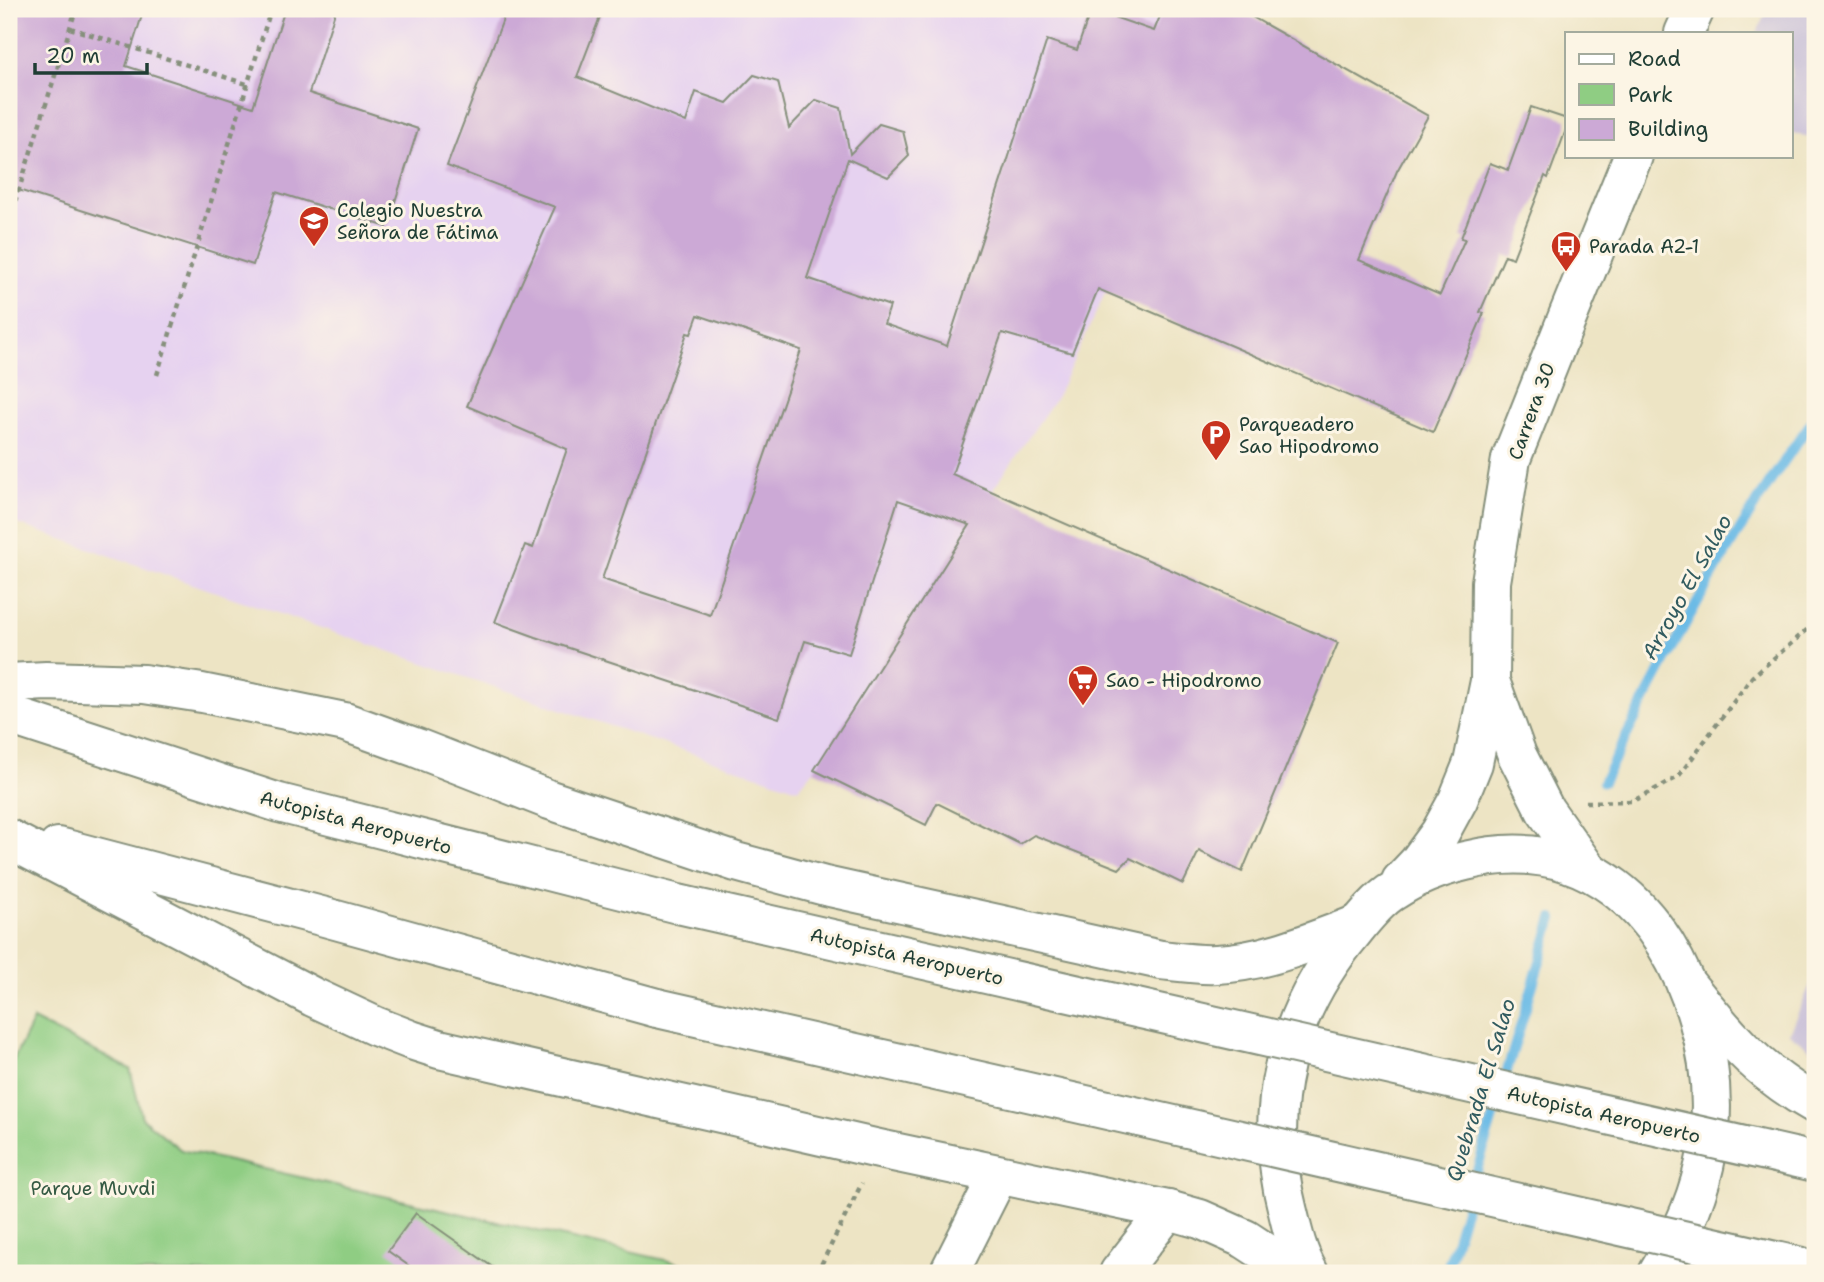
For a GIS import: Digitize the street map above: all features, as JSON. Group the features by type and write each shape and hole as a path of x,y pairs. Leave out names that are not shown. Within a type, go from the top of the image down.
{"main road":[{"path":"1684,32 1695,9"},
{"name":"Carrera 30","path":"1309,1273 1293,1230 1277,1148 1280,1082 1292,1036 1302,1011 1335,955 1359,924 1418,863 1440,833 1458,800 1472,763 1490,681 1491,582 1511,459 1632,158"},
{"path":"9,683 47,681 144,684 345,722 550,800 736,862 825,886 1161,960 1203,964 1235,962 1286,951 1359,924"},
{"name":"Carrera 30","path":"1490,681 1517,755 1545,810 1588,871"},
{"name":"Autopista Aeropuerto","path":"9,715 279,803 678,904 1815,1162"},
{"path":"9,837 325,917 657,1008 1815,1270"},
{"path":"9,837 313,997 411,1040 439,1049 998,1176 1168,1210 1224,1228 1297,1273"},
{"path":"1392,891 1433,870 1475,859 1492,856 1540,856 1568,863 1610,884 1631,900 1663,938 1686,984 1702,1031 1711,1101 1711,1123 1702,1178 1688,1219 1658,1273"},
{"path":"1686,984 1751,1057 1775,1078 1815,1104"},
{"path":"948,1273 998,1176"},
{"path":"1119,1273 1168,1210"}],"path":[{"path":"9,221 76,9"},
{"path":"157,375 271,9"},
{"path":"70,27 247,84"},
{"path":"1545,810 1567,802 1633,802 1678,777 1752,677 1815,623"},
{"path":"817,1273 879,1149"}],"shaded area":[{"path":"9,9 1251,9 1214,80 1194,103 1057,396 992,491 814,770 798,789 9,521"},
{"path":"1767,9 1815,9 1815,140 1792,132 1792,32 1757,32"},
{"path":"1815,974 1815,1053 1789,1033"}],"green space":[{"name":"Parque Muvdi","path":"33,1020 130,1069 142,1118 181,1150 722,1273 9,1273 9,1069"}],"building":[{"path":"9,9 144,9 126,66 253,107 285,9 336,9 309,93 418,129 387,227 276,192 253,265 9,187"},
{"path":"507,9 603,9 577,77 686,122 696,92 727,103 754,75 778,82 789,128 816,100 841,108 850,154 879,124 903,131 909,156 888,177 848,159 807,278 890,306 884,324 947,346 1047,40 1077,50 1091,9 1154,31 1163,9 1238,9 1428,116 1397,171 1359,260 1440,295 1465,239 1461,238 1490,163 1508,170 1531,107 1565,118 1565,132 1548,178 1545,176 1513,258 1505,255 1480,312 1484,313 1433,432 1098,289 1072,353 1002,333 952,474 1338,643 1242,872 1199,851 1183,884 1130,858 1119,869 1034,835 1020,844 937,803 926,825 814,770 970,525 898,500 849,654 805,641 779,718 495,622 525,545 533,548 567,449 467,406 555,207 447,166","holes":["698,315 801,350 710,615 602,579 687,333 691,334"]},
{"path":"416,1213 501,1273 419,1273 388,1251"}],"waterway":[{"name":"Arroyo El Salao","path":"1603,782 1716,569 1815,417"},
{"name":"Quebrada El Salao","path":"1446,1273 1553,918"}],"place":[{"name":"Colegio Nuestra Señora de Fátima","path":"314,248"},
{"name":"Parada A2-1","path":"1566,273"},
{"name":"Parqueadero Sao Hipodromo","path":"1216,462"},
{"name":"Sao - Hipodromo","path":"1083,707"}]}
